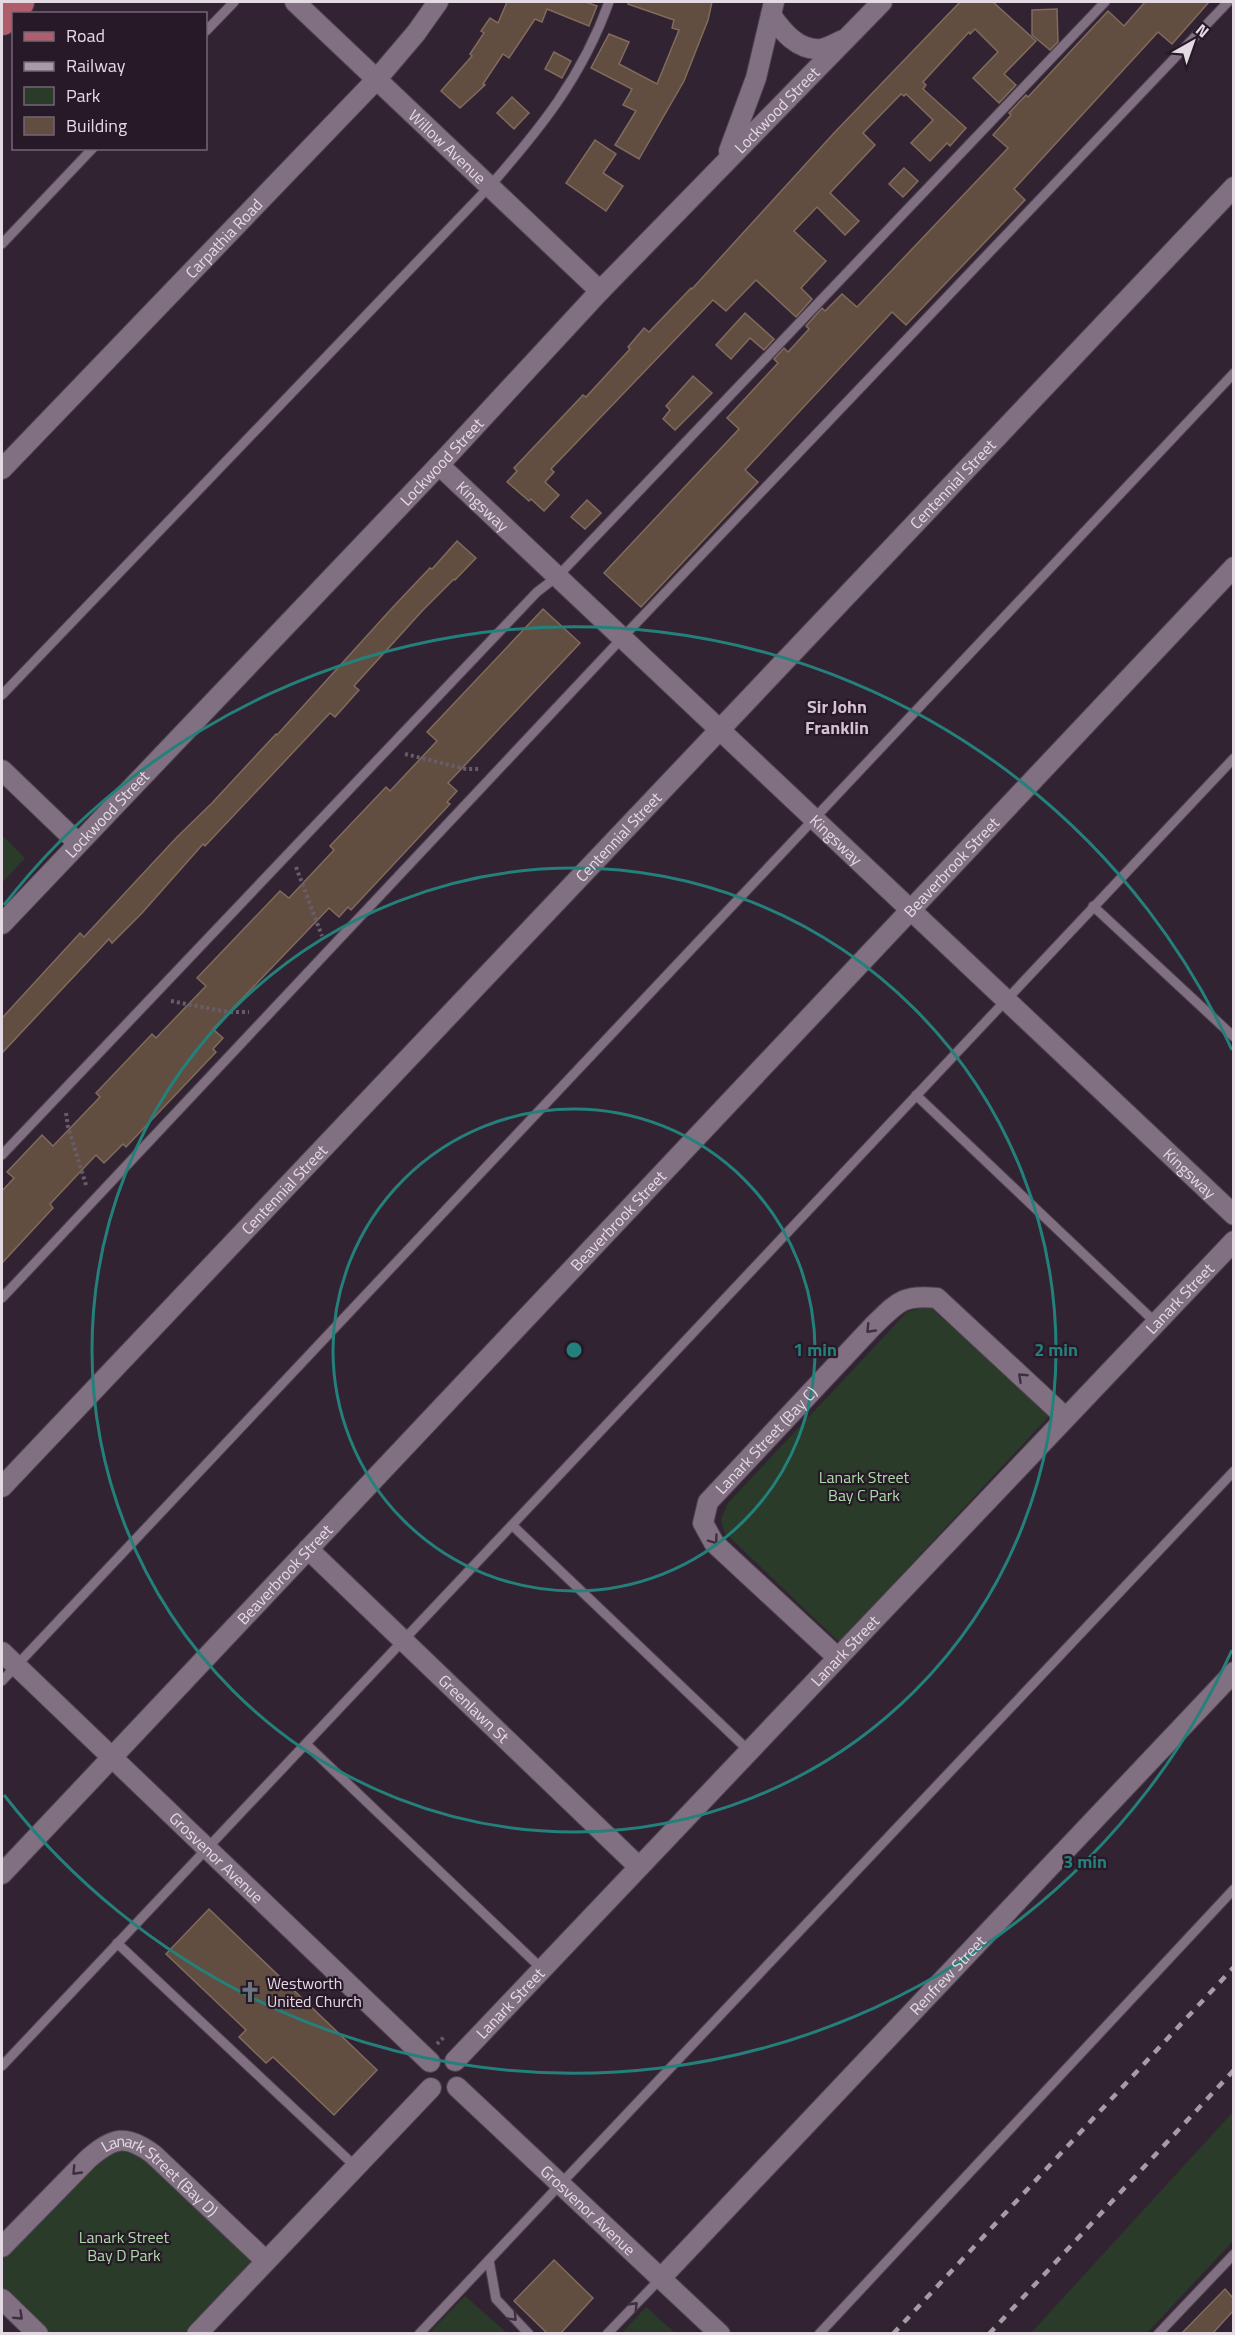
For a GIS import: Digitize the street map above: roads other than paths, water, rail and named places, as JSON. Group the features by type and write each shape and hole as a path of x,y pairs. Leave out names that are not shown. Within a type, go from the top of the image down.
{"main road":[{"path":"2,19 18,2"}],"street":[{"name":"Willow Avenue","path":"295,2 600,291"},
{"name":"Carpathia Road","path":"2,469 376,80 438,2"},
{"name":"Lockwood Street","path":"2,924 439,465 725,160 882,2"},
{"path":"773,8 782,31 804,46 822,49 847,38"},
{"path":"725,160 751,95 773,8"},
{"name":"Centennial Street","path":"2,1487 1233,188"},
{"name":"Kingsway","path":"439,465 1233,1215"},
{"name":"Beaverbrook Street","path":"2,1874 1233,567"},
{"path":"2,770 78,843"},
{"name":"Lanark Street","path":"455,2061 1233,1241"},
{"name":"Lanark Street (Bay C)","path":"837,1657 714,1543 703,1523 708,1502 873,1326 897,1303 916,1296 937,1298 1065,1417"},
{"name":"Greenlawn St","path":"308,1549 639,1867"},
{"name":"Grosvenor Avenue","path":"9,1659 430,2062"},
{"name":"Renfrew Street","path":"661,2278 1233,1672"},
{"path":"440,2057 455,2061 461,2071 457,2087 441,2093 431,2088 427,2083 425,2072 430,2062 440,2057"},
{"name":"Grosvenor Avenue","path":"457,2087 720,2334"},
{"path":"197,2334 431,2088"},
{"name":"Lanark Street (Bay D)","path":"2,2247 88,2158 103,2145 121,2139 138,2143 153,2154 266,2261"},
{"path":"2,2299 38,2334"}],"lane":[{"path":"207,30 234,2"},
{"path":"2,695 489,187 531,139 566,91 589,48 609,2"},
{"path":"2,1155 529,600 558,576 1105,2"},
{"path":"2,1298 623,637 1228,2"},
{"path":"2,244 91,150"},
{"path":"2,1681 9,1659 814,818 1233,373"},
{"path":"2,2066 1233,758"},
{"path":"1094,906 1233,1037"},
{"path":"916,1095 1155,1322"},
{"path":"419,2334 1233,1471"},
{"path":"512,1525 748,1750"},
{"path":"306,1744 542,1969"},
{"path":"819,2334 1233,1889"},
{"path":"117,1943 356,2167"},
{"path":"1158,2334 1233,2254"},
{"path":"489,2260 496,2299 530,2334"},
{"path":"607,2334 661,2278"}],"railway":[{"path":"893,2334 1234,1967"},
{"path":"989,2334 1234,2070"}],"place":[{"name":"Westworth United Church","path":"250,1992"}],"district":[{"name":"Sir John Franklin","path":"837,717"}],"park label":[{"name":"Lanark Street Bay C Park","path":"864,1486"},
{"name":"Lanark Street Bay D Park","path":"124,2246"}]}
